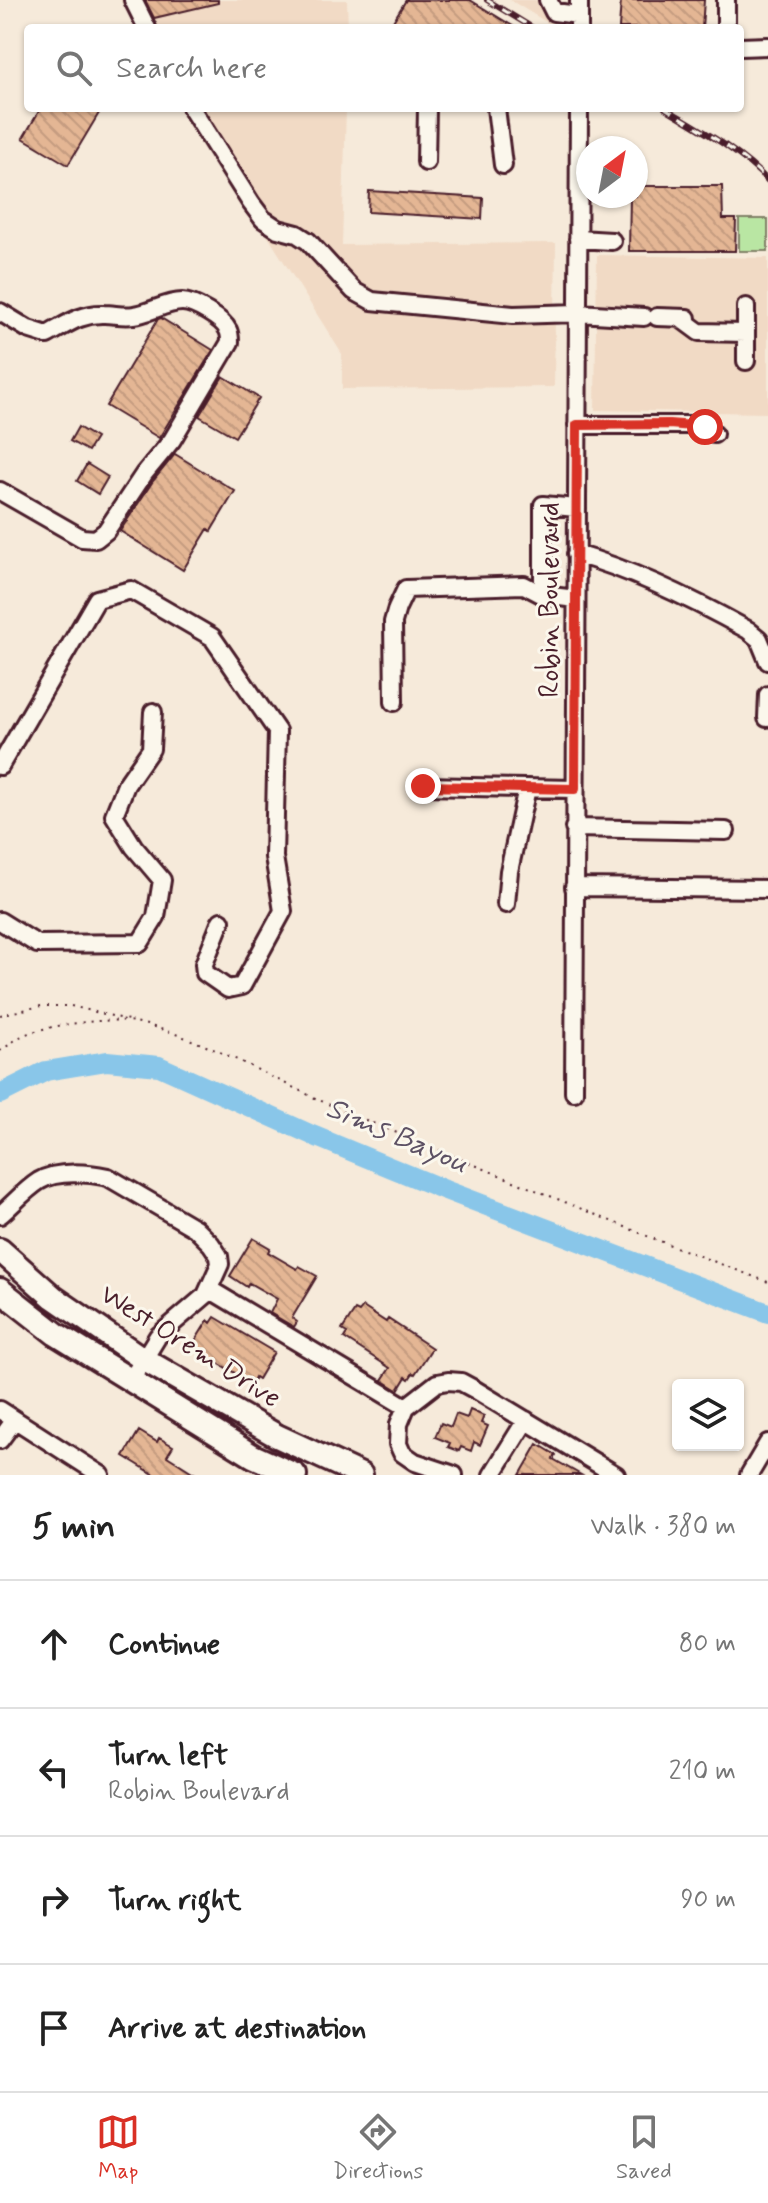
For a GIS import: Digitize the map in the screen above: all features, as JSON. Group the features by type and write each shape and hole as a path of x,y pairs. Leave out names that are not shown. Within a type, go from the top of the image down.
{"main road":[{"name":"West Orem Drive","path":"0,1250 53,1297 143,1359 277,1436 361,1475"},
{"name":"West Orem Drive","path":"0,1290 56,1334 253,1456 295,1475"}],"street":[{"path":"133,0 145,24"},
{"path":"548,0 554,12 579,14"},
{"path":"726,0 726,24"},
{"path":"744,47 768,46"},
{"path":"194,112 263,219 308,241 354,291 372,301 513,315 578,313 688,318 694,330 699,332 746,333"},
{"path":"426,162 427,112"},
{"path":"496,112 503,165"},
{"name":"Robin Boulevard","path":"579,112 581,136"},
{"name":"Robin Boulevard","path":"574,1092 581,208"},
{"path":"578,239 612,241"},
{"path":"0,312 28,329 47,335 73,319 87,315 125,317 182,302 223,322 230,342 172,440 144,474 106,531 96,539 82,538 0,491"},
{"path":"746,307 746,361"},
{"path":"577,425 691,425 705,427 714,434"},
{"path":"543,595 543,505 577,508"},
{"path":"576,554 660,586 735,622 759,639 768,661"},
{"path":"394,702 393,622 406,589 524,585 543,595 576,599"},
{"path":"0,766 97,599 131,590 212,637 277,731 274,857 283,911 242,986 228,989 205,973 204,964 221,921"},
{"path":"767,718 768,695"},
{"path":"0,921 37,944 140,943 156,917 162,880 134,847 114,815 126,785 151,749 153,712"},
{"path":"423,786 575,789"},
{"path":"506,904 509,871 527,788"},
{"path":"574,828 726,831"},
{"path":"574,887 768,889"},
{"path":"0,1215 47,1177 108,1177 195,1228 211,1244 220,1264 206,1295 158,1336 131,1380"},
{"path":"209,1289 406,1407"},
{"path":"439,1473 402,1453 398,1444 399,1424 406,1407 437,1383 448,1381 461,1382 474,1389 616,1475"},
{"path":"0,1410 101,1475"},
{"path":"492,1475 526,1420"},
{"path":"0,1440 14,1421"},
{"path":"758,1469 768,1443"}],"path":[{"path":"0,1015 41,1006 71,1006 196,1040 339,1109 652,1238 768,1282"},
{"path":"0,1051 22,1036 70,1023 131,1021"}],"shaded area":[{"path":"120,0 347,0 348,24 135,24"},
{"path":"510,0 557,0 557,24 549,24"},
{"path":"190,112 346,112 342,245 556,243 554,387 342,389 342,354"},
{"path":"597,255 768,258 768,413 595,410"}],"green space":[{"path":"739,219 768,219 768,251 739,251"}],"building":[{"path":"145,0 218,0 218,3 154,18"},
{"path":"406,0 470,0 509,24 391,24"},
{"path":"621,0 704,0 702,24 619,24"},
{"path":"39,112 100,112 68,165 23,138"},
{"path":"648,186 722,186 723,219 736,219 735,251 629,251 630,208 648,208"},
{"path":"369,191 483,198 482,219 368,212"},
{"path":"161,318 213,350 159,438 106,406"},
{"path":"223,376 259,398 235,437 199,416"},
{"path":"78,427 96,438 88,451 70,441"},
{"path":"175,454 235,491 183,570 120,531"},
{"path":"87,464 108,477 98,494 77,481"},
{"path":"253,1238 270,1248 268,1252 297,1269 299,1266 317,1276 292,1318 297,1322 294,1327 270,1313 277,1299 249,1283 247,1287 230,1276"},
{"path":"363,1307 386,1322 388,1319 432,1348 415,1374 409,1379 406,1377 398,1390 382,1380 390,1368 344,1338 347,1333 342,1330 355,1310 359,1312"},
{"path":"215,1317 274,1352 258,1379 255,1377 252,1383 196,1350 199,1344 195,1341 208,1320 211,1323"},
{"path":"470,1410 484,1416 481,1423 488,1426 480,1445 474,1442 471,1451 461,1447 459,1451 435,1437 441,1423 451,1427 456,1414 467,1418"},
{"path":"139,1431 157,1442 159,1438 173,1446 167,1456 197,1475 155,1475 124,1456"},
{"path":"538,1444 556,1455 553,1459 581,1475 520,1475"}],"waterway":[{"name":"Sims Bayou","path":"0,1094 46,1071 107,1061 159,1066 312,1135 445,1190 768,1313"}],"railway":[{"path":"487,0 526,24"},
{"path":"672,112 732,150 768,181"}],"route":[{"path":"423,786 575,789 577,425 669,424 705,427"}]}
